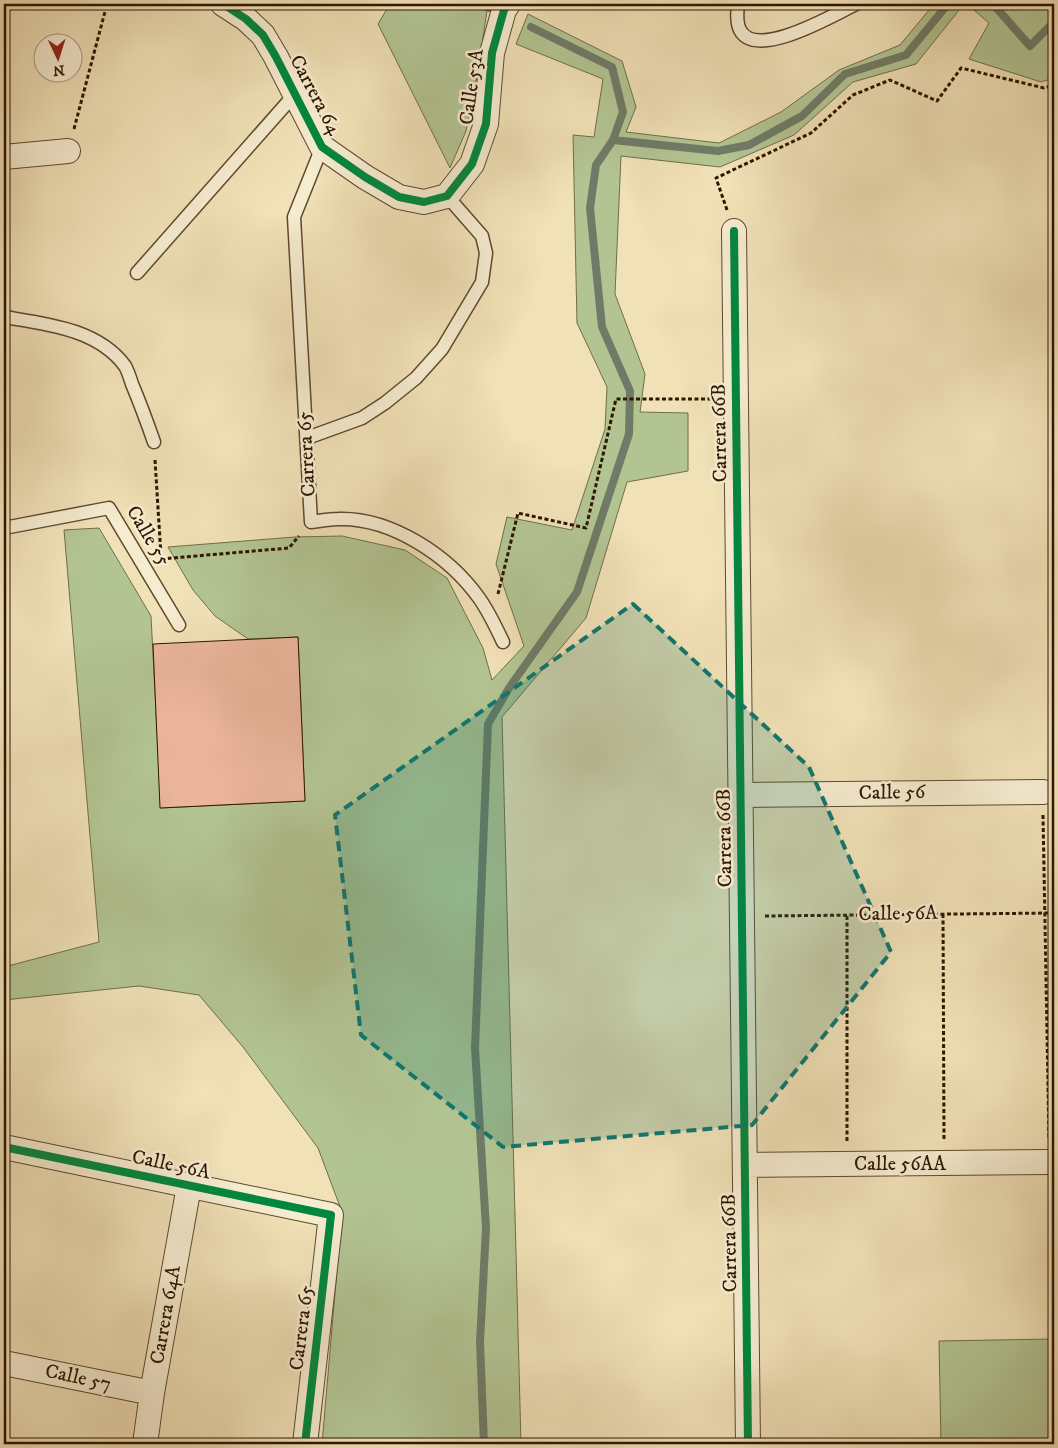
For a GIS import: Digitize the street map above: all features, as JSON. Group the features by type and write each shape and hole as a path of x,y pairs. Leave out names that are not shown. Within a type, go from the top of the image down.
{"street":[{"name":"Carrera 64","path":"223,4 246,19 263,35 322,147 365,177 399,197 424,202 447,196"},
{"name":"Calle 53A","path":"447,196 472,164 486,124 492,53 504,10 508,4"},
{"path":"4,158 68,151"},
{"name":"Carrera 66B","path":"734,231 748,1444"},
{"name":"Calle 56","path":"741,795 1043,792"},
{"name":"Calle 56A","path":"4,1147 331,1215"},
{"name":"Calle 56AA","path":"745,1165 1052,1162"},
{"name":"Carrera 64A","path":"145,1444 152,1393 189,1186"},
{"name":"Carrera 65","path":"304,1444 331,1215"},
{"name":"Calle 57","path":"4,1363 152,1393"}],"lane":[{"path":"738,4 737,18 739,30 744,36 754,40 771,40 794,34 856,4"},
{"path":"137,273 295,94"},
{"name":"Carrera 65","path":"322,147 294,217 311,522 339,519 378,524 423,546 456,572 479,598 504,642"},
{"path":"306,438 362,418 385,403 416,378 442,349 482,282 486,253 482,236 447,196"},
{"path":"4,317 53,325 106,346 125,367 143,409 154,442"},
{"name":"Calle 55","path":"4,528 109,508 179,625"}],"path":[{"path":"68,151 107,4"},
{"path":"734,231 716,178 811,132 853,95 890,80 937,101 961,68 1044,88 1054,85"},
{"path":"492,619 518,512 586,528 616,399 736,399"},
{"path":"154,442 161,559 289,548 311,522"},
{"path":"1043,792 1052,1162"},
{"path":"943,914 944,1164"},
{"path":"847,915 847,1164"}],"highlighted area":[{"path":"633,604 809,767 891,952 752,1125 503,1147 361,1035 335,815"}],"green space":[{"path":"390,4 488,4 478,71 466,131 450,168 378,24"},
{"path":"934,4 964,4 916,64 853,82 794,135 720,167 621,156 615,294 645,374 640,412 688,413 688,471 627,482 586,618 502,717 521,1444 322,1444 342,1212 318,1148 243,1047 199,995 139,986 4,1000 4,967 99,942 64,530 99,528 151,616 161,808 305,801 298,637 248,639 215,616 193,590 168,547 295,537 342,536 405,550 447,578 483,648 492,680 524,646 496,564 507,517 572,530 605,429 607,387 577,323 573,135 594,137 603,79 516,44 528,14 622,61 636,107 626,132 719,143 781,112 839,70 900,45"},
{"path":"967,4 1054,4 1054,78 1041,82 969,59 989,23"},
{"path":"1054,1339 1054,1444 941,1444 939,1341"}],"building":[{"path":"298,637 305,801 160,808 153,644"}],"waterway":[{"path":"477,4 489,8"},
{"path":"613,140 718,151 749,145 802,116 845,74 906,55 948,4"},
{"path":"993,4 1030,46 1054,22"},
{"path":"484,1444 480,1342 486,1228 475,1048 488,724 509,688 577,592 629,434 630,391 602,327 590,208 596,165 613,140 623,112 612,67 531,27"}],"cycle path":[{"path":"223,4 246,19 263,35 322,147 365,177 399,197 424,202 447,196 472,164 486,124 492,53 504,10 508,4"},
{"path":"734,231 748,1444"},
{"path":"4,1147 331,1215 305,1444"}]}
